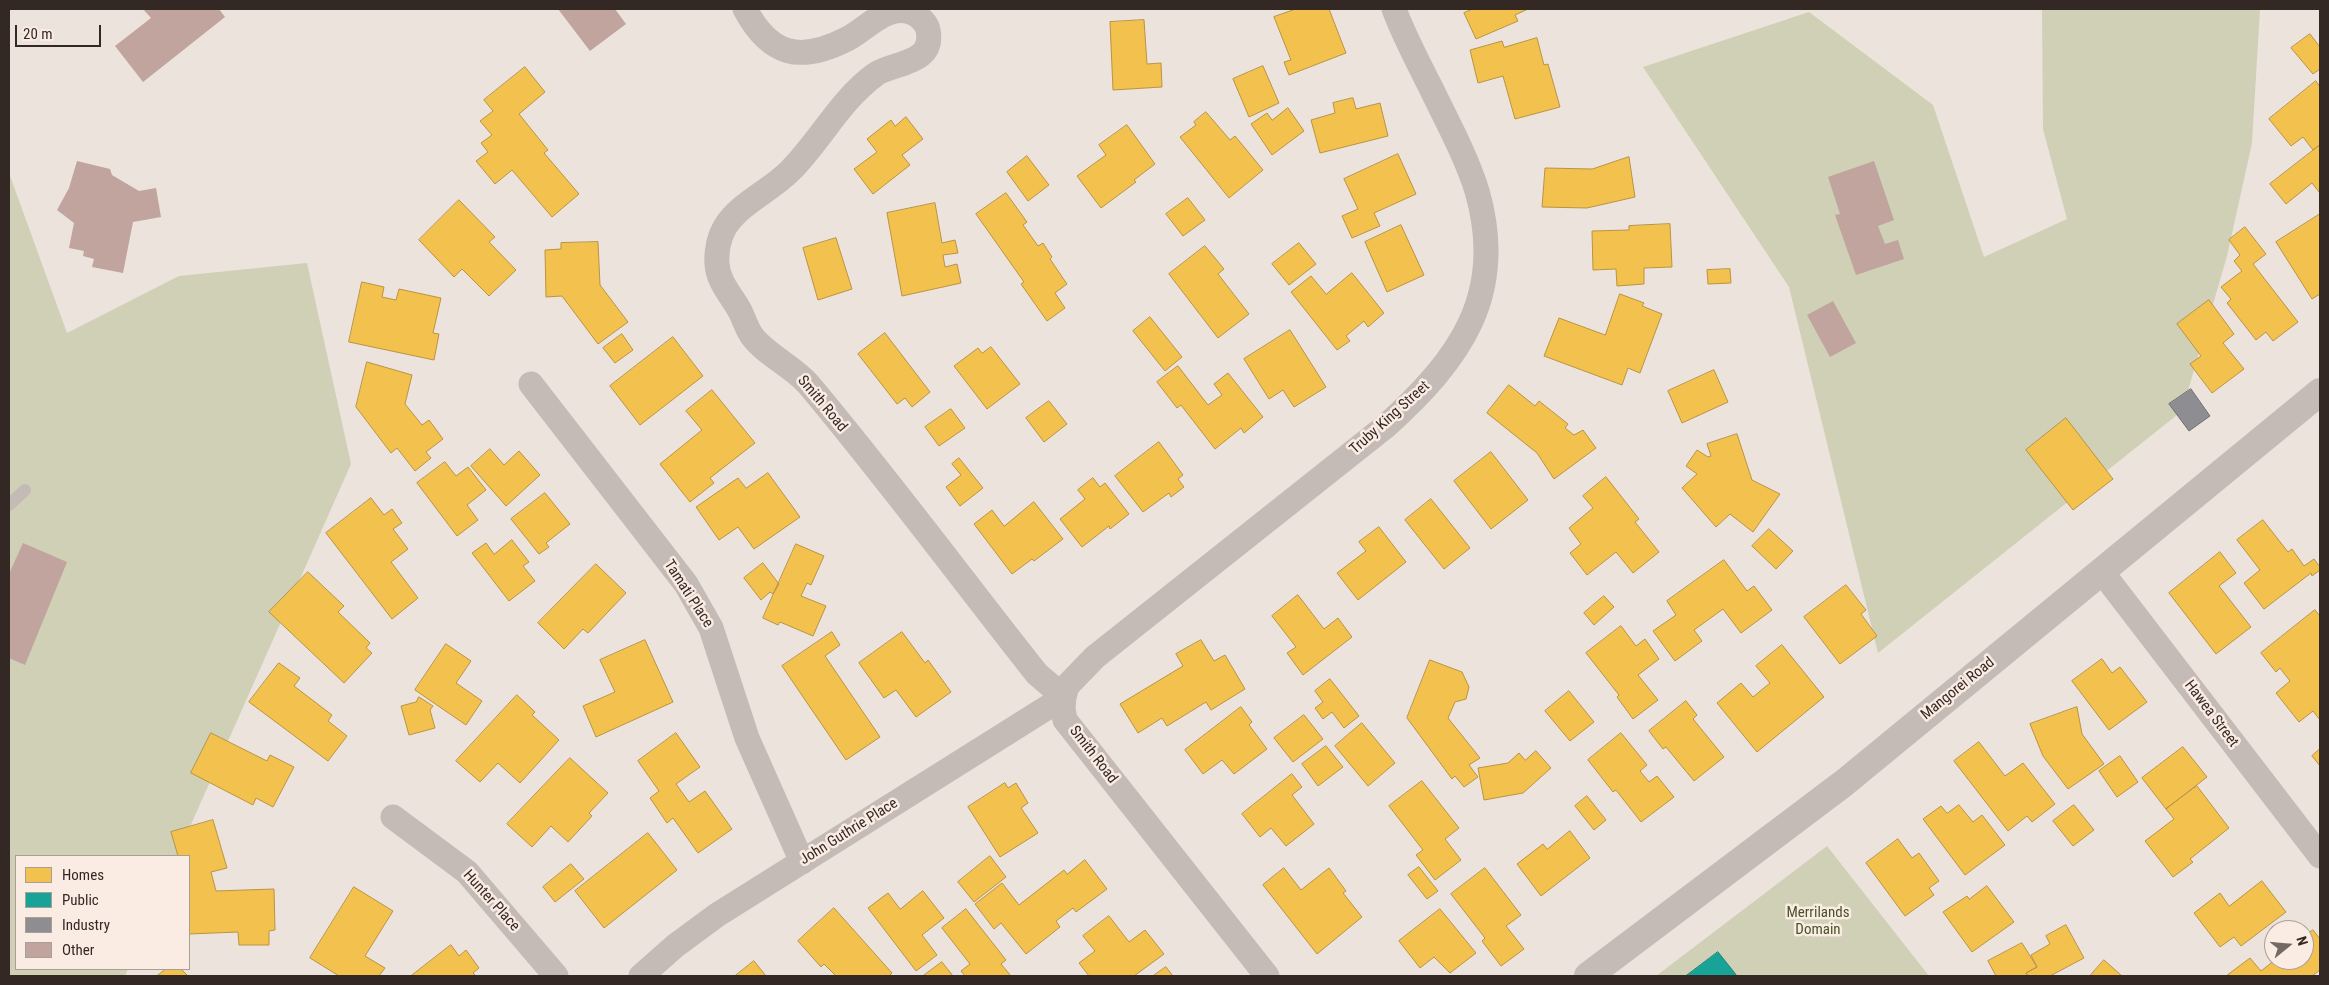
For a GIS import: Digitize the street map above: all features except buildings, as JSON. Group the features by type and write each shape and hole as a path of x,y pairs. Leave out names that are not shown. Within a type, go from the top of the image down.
{"street":[{"name":"Smith Road","path":"745,9 766,39 784,51 794,53 821,49 848,38 879,17 895,11 913,12 921,18 928,30 927,45 918,58 880,72 865,82 842,106 790,171 734,215 719,238 716,265 724,287 739,308 752,336 807,382 1037,674 1064,696 1063,709 1065,720 1267,976"},
{"name":"Truby King Street","path":"1064,696 1067,686 1095,657 1386,426 1419,396 1446,366 1468,331 1480,297 1486,262 1484,223 1476,190 1462,155 1394,9"},
{"name":"Tamati Place","path":"531,384 686,584 711,628 747,738 802,862"},
{"name":"Mangorei Road","path":"1588,976 1844,783 2320,392"},
{"name":"Hawea Street","path":"2102,572 2320,856"},
{"name":"John Guthrie Place","path":"641,976 675,946 717,915 1064,696"},
{"name":"Hunter Place","path":"393,817 467,872 556,976"}],"lane":[{"path":"9,505 25,490"}],"green space":[{"path":"2042,9 2260,9 2252,143 2227,256 2182,411 1878,653 1789,287 1643,67 1809,12 1933,105 1984,257 2067,219 2043,129"},
{"path":"9,173 67,333 179,276 307,263 351,464 177,855 15,855 15,970 128,970 125,976 9,976"},
{"name":"Merrilands Domain","path":"1827,846 1929,976 1656,976"}]}
